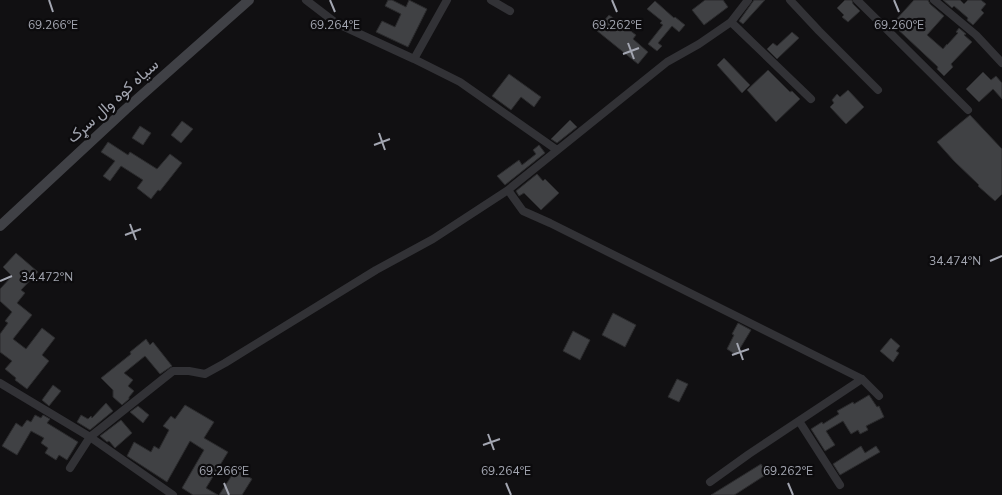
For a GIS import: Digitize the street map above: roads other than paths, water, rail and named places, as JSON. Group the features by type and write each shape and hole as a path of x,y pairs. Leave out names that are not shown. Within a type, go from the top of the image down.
{"street":[{"name":"سیاه کوه وال سړک","path":"0,226 126,109 249,0"},
{"path":"306,0 336,23 460,82 557,150"},
{"path":"414,59 447,0"},
{"path":"491,0 510,11"},
{"path":"790,0 878,90"},
{"path":"857,0 968,110"},
{"path":"934,0 976,35 1002,63"},
{"path":"70,468 90,437 173,371 189,371 204,374 376,270 433,239 508,190 667,62 699,44 731,22 746,1"},
{"path":"731,22 811,99"},
{"path":"508,190 522,211 862,380 879,396"},
{"path":"710,482 749,454 862,380"},
{"path":"0,384 90,437 173,495"},
{"path":"799,421 840,485"}]}
